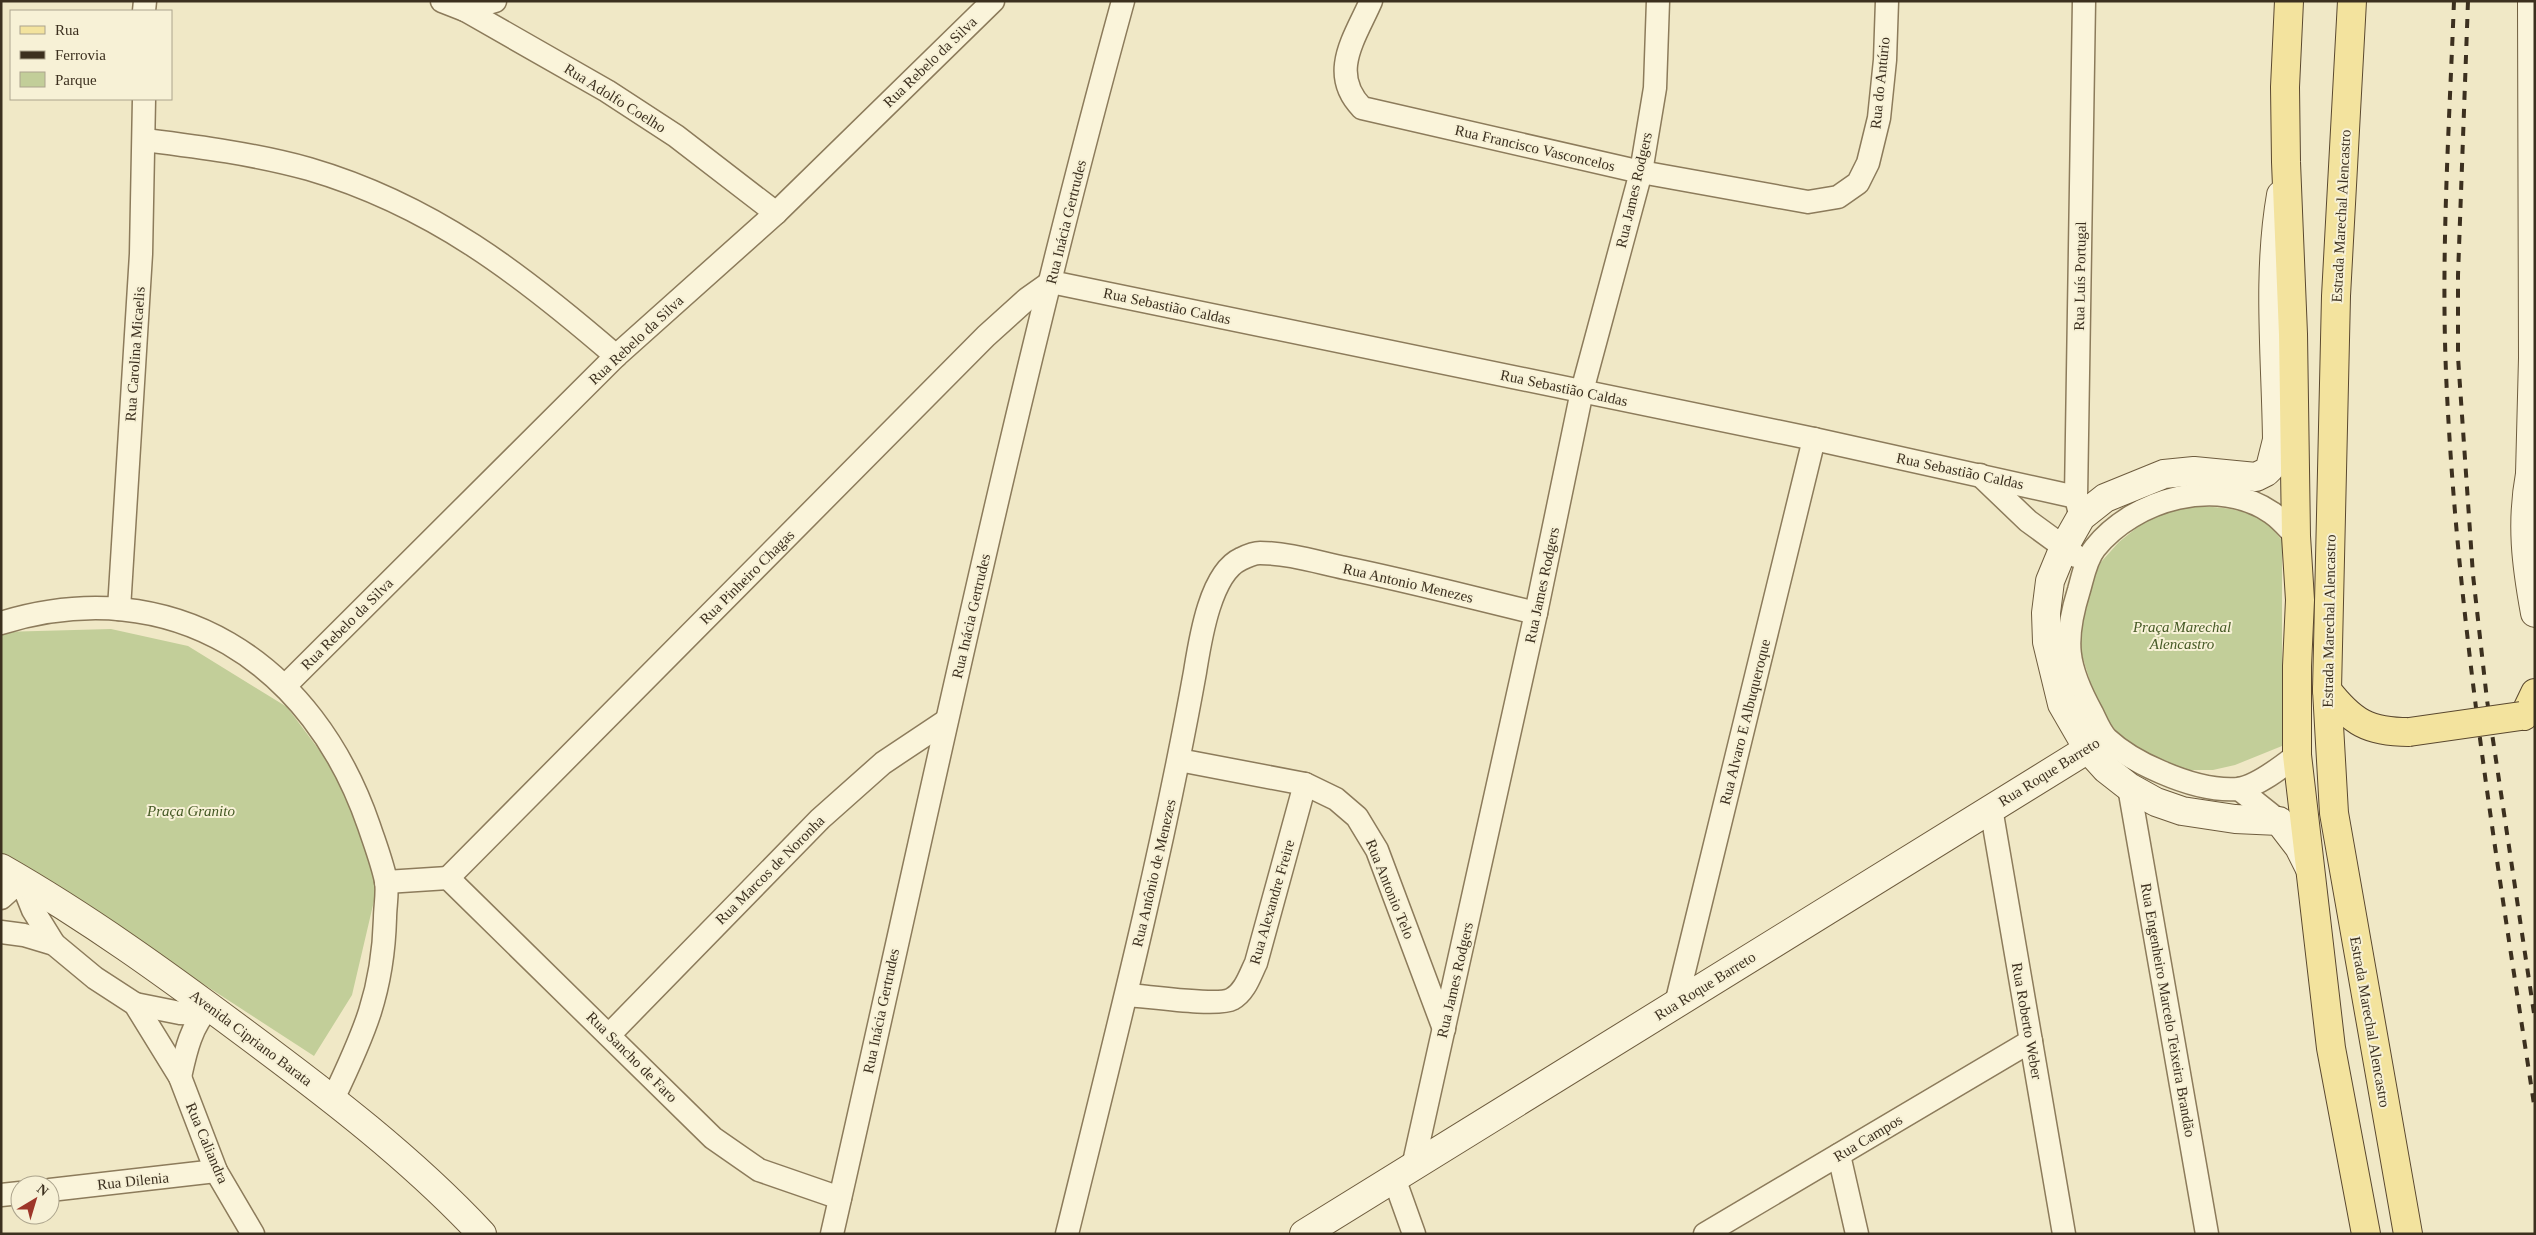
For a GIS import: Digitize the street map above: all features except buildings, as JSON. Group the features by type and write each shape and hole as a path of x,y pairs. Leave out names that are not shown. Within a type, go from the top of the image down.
{"main road":[{"name":"Estrada Marechal Alencastro","path":"2289,1 2285,87 2293,334 2296,536 2300,600 2297,666 2297,755 2331,1048 2366,1234"},
{"name":"Estrada Marechal Alencastro","path":"2352,1 2336,296 2327,690 2334,813 2408,1234"},
{"path":"2327,690 2353,719 2367,727 2384,732 2409,732 2529,712"},
{"path":"2360,1201 2376,1234"}],"street":[{"name":"Rua Adolfo Coelho","path":"442,1 465,10 614,96 676,136 776,213"},
{"path":"465,10 495,1"},
{"name":"Rua Rebelo da Silva","path":"285,686 616,356 776,213 993,1"},
{"name":"Rua Inácia Gertrudes","path":"832,1234 946,721 1051,282 1123,1"},
{"name":"Rua Francisco Vasconcelos","path":"1370,1 1344,68 1346,83 1351,96 1362,108 1641,172 1808,202 1838,197 1858,183 1868,163"},
{"name":"Rua James Rodgers","path":"1403,1173 1444,1028 1536,613 1582,391 1641,172 1655,88 1658,1"},
{"name":"Rua do Antúrio","path":"1868,163 1880,109 1885,60 1887,1"},
{"name":"Rua Luís Portugal","path":"2084,1 2079,507 2091,556"},
{"path":"2532,1 2533,480 2524,507 2527,572 2535,613"},
{"name":"Rua Carolina Micaelis","path":"119,610 141,254 145,140 144,100"},
{"path":"145,140 228,151 309,169 387,198 458,234 527,281 616,356"},
{"name":"Estrada Marechal Alencastro","path":"2079,507 2164,474 2194,471 2256,477 2270,468 2277,440 2273,268 2275,226 2286,162"},
{"name":"Rua Sebastião Caldas","path":"1051,282 1980,475 2079,507"},
{"name":"Rua Pinheiro Chagas","path":"448,878 986,336 1026,299 1051,282"},
{"name":"Rua Alvaro E Albuqueroque","path":"1676,1004 1814,439"},
{"path":"1980,475 2017,512 2064,547 2091,556"},
{"path":"2279,821 2235,819 2182,811 2156,802 2129,787 2106,769 2073,672 2068,649 2070,618 2091,556 2124,520 2147,507 2179,496 2215,494 2244,500 2272,512 2296,536"},
{"path":"2079,507 2050,581 2046,613 2047,642 2062,704 2097,743 2176,779 2208,787 2239,789 2252,784 2297,755"},
{"name":"Rua Antônio de Menezes","path":"1067,1234 1127,995 1179,760 1198,654 1215,590 1224,572 1238,560 1256,553 1280,554"},
{"name":"Rua Antonio Menezes","path":"1280,554 1396,579 1536,613"},
{"path":"1,623 60,610 119,610 157,615 196,626 258,662 285,686 313,717 339,756 358,793 386,882 385,934 377,992 367,1026 333,1099"},
{"name":"Rua Marcos de Noronha","path":"609,1035 820,819 883,763 946,721"},
{"name":"Rua Roque Barreto","path":"1304,1234 2097,743"},
{"name":"Rua Antonio Telo","path":"1179,760 1306,784 1336,799 1357,817 1377,850 1444,1028"},
{"name":"Rua Alexandre Freire","path":"1127,995 1213,1002 1232,1000 1246,985 1256,963 1306,784"},
{"name":"Rua Engenheiro Marcelo Teixeira Brandão","path":"2129,787 2207,1234"},
{"path":"2239,789 2279,821 2298,847 2309,867"},
{"name":"Rua Roberto Weber","path":"1992,808 2064,1234"},
{"path":"1,898 11,874"},
{"name":"Rua Caliandra","path":"11,874 54,944 94,978 135,1004 180,1013 206,1011"},
{"name":"Avenida Cipriano Barata","path":"11,874 115,939 206,1011 333,1099 447,1197 482,1234"},
{"path":"386,882 448,878"},
{"name":"Rua Sancho de Faro","path":"448,878 713,1138 759,1170 840,1198"},
{"name":"Rua Caliandra","path":"1,932 24,935 54,944"},
{"name":"Rua Caliandra","path":"135,1004 180,1078 216,1171 253,1234"},
{"path":"180,1078 186,1052 206,1011"},
{"name":"Rua Campos","path":"1705,1234 2031,1041"},
{"path":"1839,1155 1857,1234"},
{"name":"Rua Dilenia","path":"60,1189 216,1171"},
{"path":"1403,1173 1414,1234"}],"green space":[{"name":"Praça Marechal Alencastro","path":"2190,506 2229,509 2248,514 2268,525 2282,540 2282,746 2235,765 2213,770 2189,770 2152,759 2128,745 2109,727 2093,691 2081,652 2081,620 2092,582 2101,562 2119,542 2144,522 2163,511"},
{"name":"Praça Granito","path":"111,629 188,646 287,707 346,786 377,888 352,995 314,1056 131,937 1,858 1,632"}],"railway":[{"path":"2454,1 2444,296 2447,394 2453,484 2461,574 2482,754 2535,1111"},
{"path":"2468,1 2458,275 2458,357 2473,575 2487,700 2535,1020"}]}
